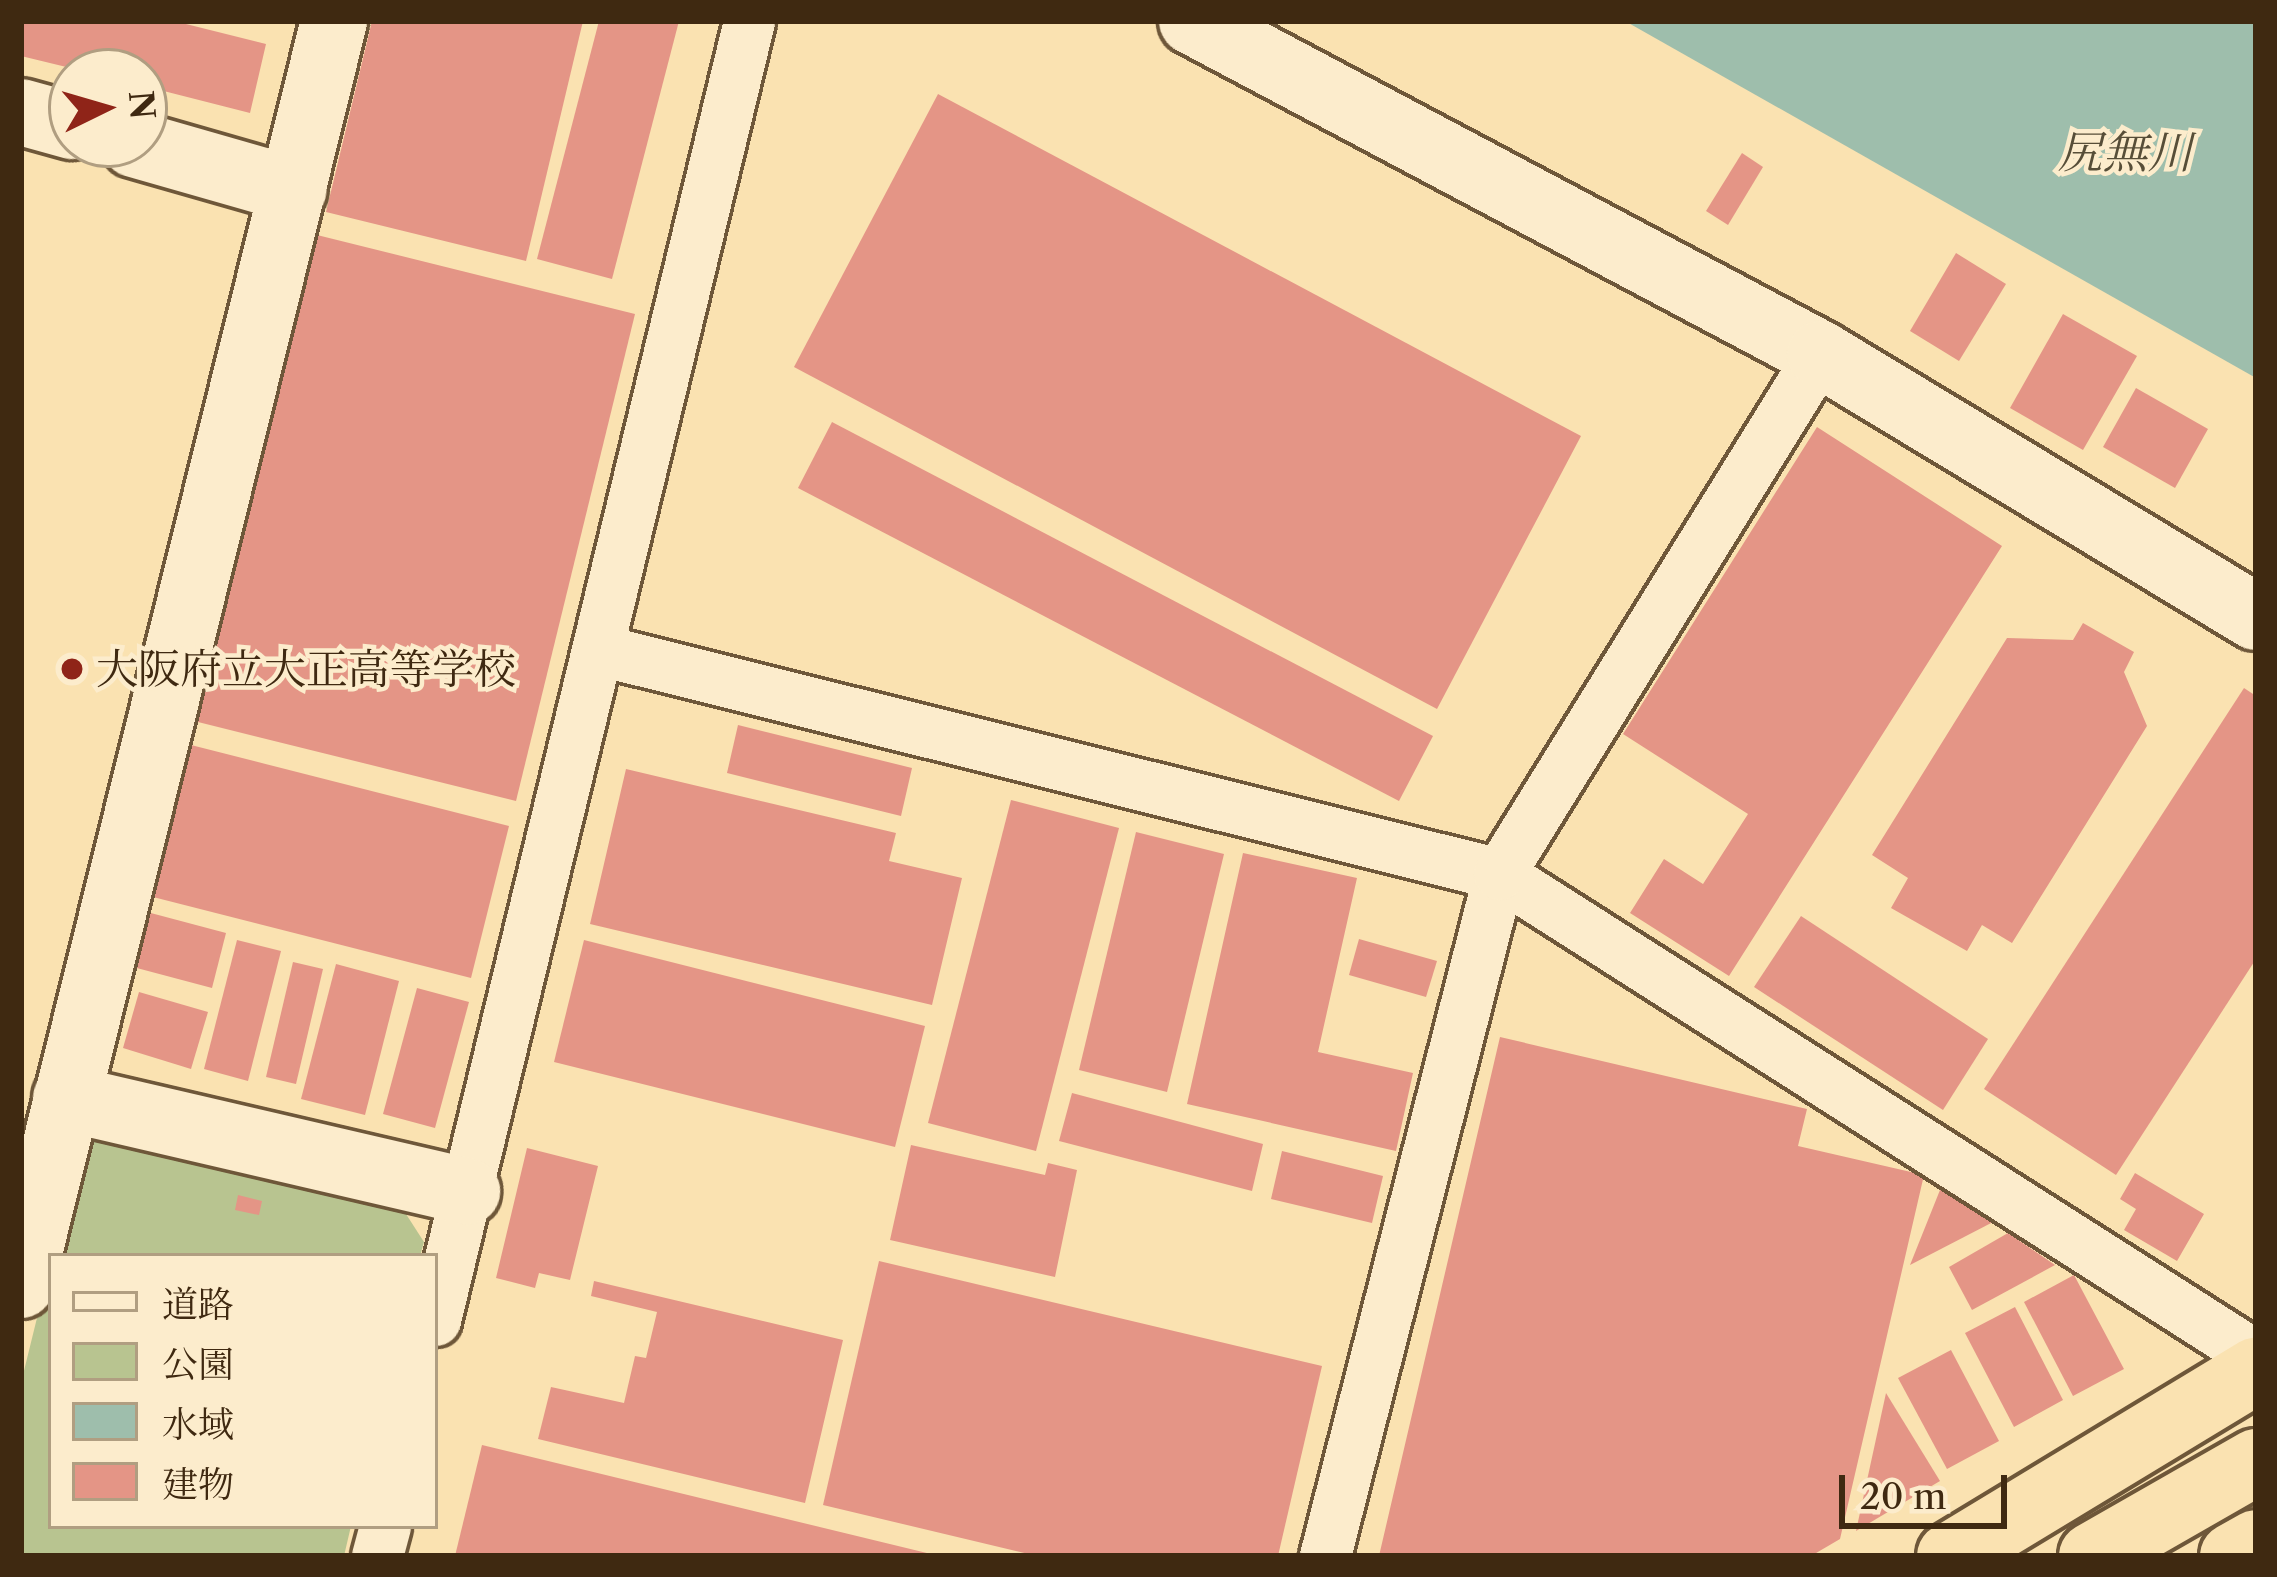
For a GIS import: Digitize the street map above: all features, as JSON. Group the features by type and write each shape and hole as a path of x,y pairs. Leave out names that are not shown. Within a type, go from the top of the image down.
{"highway":[{"path":"1950,1556 2255,1361"},
{"path":"2092,1556 2256,1462"},
{"path":"2233,1556 2256,1543"}],"street":[{"path":"21,1285 334,21"},
{"path":"438,1308 749,21"},
{"path":"1192,21 1820,354 2256,617"},
{"path":"168,154 294,190"},
{"path":"1325,1556 1498,874 1820,354"},
{"path":"600,650 1498,874 2255,1361 1925,1556"},
{"path":"66,1098 466,1191"}],"green space":[{"path":"111,1132 406,1214 424,1242 421,1253 53,1253 80,1142"},
{"path":"48,1273 48,1529 350,1529 344,1556 21,1556 21,1383"}],"water":[{"name":"尻無川","path":"1625,21 2256,21 2256,378"}],"building":[{"path":"21,21 174,21 266,44 250,113 168,92 168,48 48,48 48,63 21,56"},
{"path":"372,21 583,21 526,261 326,212"},
{"path":"599,21 679,21 612,279 537,259"},
{"path":"938,94 1581,436 1437,709 794,367"},
{"path":"1742,153 1763,167 1728,225 1706,211"},
{"path":"313,234 635,314 516,801 194,721"},
{"path":"1956,253 2006,284 1959,361 1910,331"},
{"path":"2063,314 2137,356 2083,450 2010,408"},
{"path":"2136,388 2208,429 2175,488 2103,447"},
{"path":"832,422 1433,736 1399,801 798,488"},
{"path":"1817,427 2002,546 1729,976 1630,913 1664,859 1703,884 1748,814 1623,734"},
{"path":"2083,623 2134,652 2124,672 2147,726 2012,943 1982,925 1967,951 1891,908 1908,878 1872,855 2007,638 2073,640"},
{"path":"2244,688 2256,696 2256,959 2116,1175 1984,1089"},
{"path":"738,725 912,768 901,816 727,773"},
{"path":"191,745 509,826 471,978 153,897"},
{"path":"626,769 896,833 889,861 962,878 932,1005 590,924"},
{"path":"1011,800 1119,828 1036,1151 928,1123"},
{"path":"1136,832 1224,854 1167,1092 1079,1070"},
{"path":"1243,853 1357,878 1318,1052 1413,1073 1396,1151 1187,1104"},
{"path":"147,912 226,933 212,988 133,967"},
{"path":"1801,916 1988,1039 1943,1110 1754,987"},
{"path":"1359,939 1437,961 1426,997 1349,975"},
{"path":"237,940 281,951 248,1081 204,1069"},
{"path":"584,940 925,1026 895,1147 554,1062"},
{"path":"293,962 323,969 296,1084 266,1077"},
{"path":"336,964 399,981 365,1115 301,1099"},
{"path":"417,988 469,1002 435,1128 383,1114"},
{"path":"139,992 208,1012 191,1069 123,1048"},
{"path":"1500,1037 1807,1109 1798,1146 1924,1175 1840,1539 1811,1556 1379,1556"},
{"path":"1072,1093 1263,1144 1252,1191 1059,1141"},
{"path":"911,1145 1045,1175 1048,1163 1077,1170 1055,1277 890,1240"},
{"path":"527,1148 598,1166 570,1280 539,1273 535,1288 496,1278"},
{"path":"1282,1151 1383,1176 1372,1223 1271,1199"},
{"path":"2135,1173 2204,1214 2177,1261 2124,1230 2136,1209 2120,1199"},
{"path":"1942,1185 1995,1221 1910,1265"},
{"path":"238,1195 262,1201 259,1215 235,1210"},
{"path":"2008,1233 2055,1265 1972,1310 1949,1267"},
{"path":"879,1261 1322,1366 1278,1556 1037,1556 823,1505"},
{"path":"2074,1275 2124,1369 2073,1396 2024,1302"},
{"path":"594,1281 843,1340 805,1503 538,1439 551,1387 624,1403 635,1356 646,1358 657,1312 591,1296"},
{"path":"2015,1307 2063,1400 2014,1427 1965,1333"},
{"path":"1951,1350 1999,1441 1947,1469 1898,1378"},
{"path":"1886,1393 1940,1481 1856,1531"},
{"path":"482,1445 931,1554 931,1556 455,1556"}],"place":[{"name":"大阪府立大正高等学校","path":"72,669"}]}
